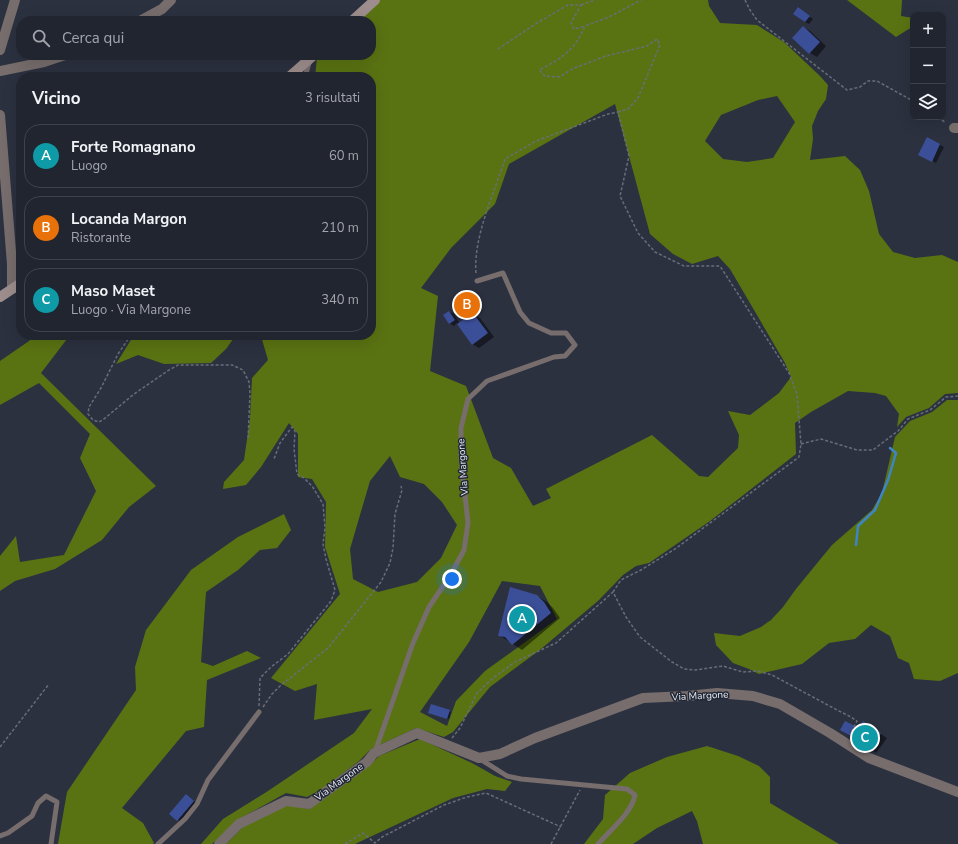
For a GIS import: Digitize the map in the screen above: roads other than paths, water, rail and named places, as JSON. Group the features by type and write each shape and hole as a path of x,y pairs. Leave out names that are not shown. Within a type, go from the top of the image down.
{"main road":[{"path":"357,16 375,0"},
{"path":"295,72 309,60"},
{"path":"0,297 16,286"}],"street":[{"path":"0,50 15,0"},
{"path":"149,16 162,9 171,0"},
{"path":"0,71 50,60"},
{"path":"0,115 12,264 12,289"},
{"name":"Via Margone","path":"219,844 239,824 286,801 309,804 367,762 374,753 417,733 479,758 500,754 535,738 643,698 718,693 752,696 780,704 830,732 869,758 958,792"}],"lane":[{"path":"307,72 311,60"},
{"name":"Via Margone","path":"374,753 413,643 429,607 450,576 464,550 468,523 461,450 461,428 468,399 487,381 554,357 565,356 575,345 566,333 550,333 529,323 520,312 503,273 477,281"},
{"path":"158,844 185,819 197,804 208,780 259,712"},
{"name":"Via Margone","path":"479,758 507,776 522,779 627,789 635,796 634,802 624,816 598,844"},
{"path":"0,836 32,816 38,803 46,796 57,802 51,844"}],"waterway":[{"path":"856,545 858,526 875,510 888,480 896,453 890,448"}],"place":[{"name":"Locanda Margon","path":"467,305"},
{"name":"Forte Romagnano","path":"522,619"},
{"name":"Maso Maset","path":"865,738"}]}
